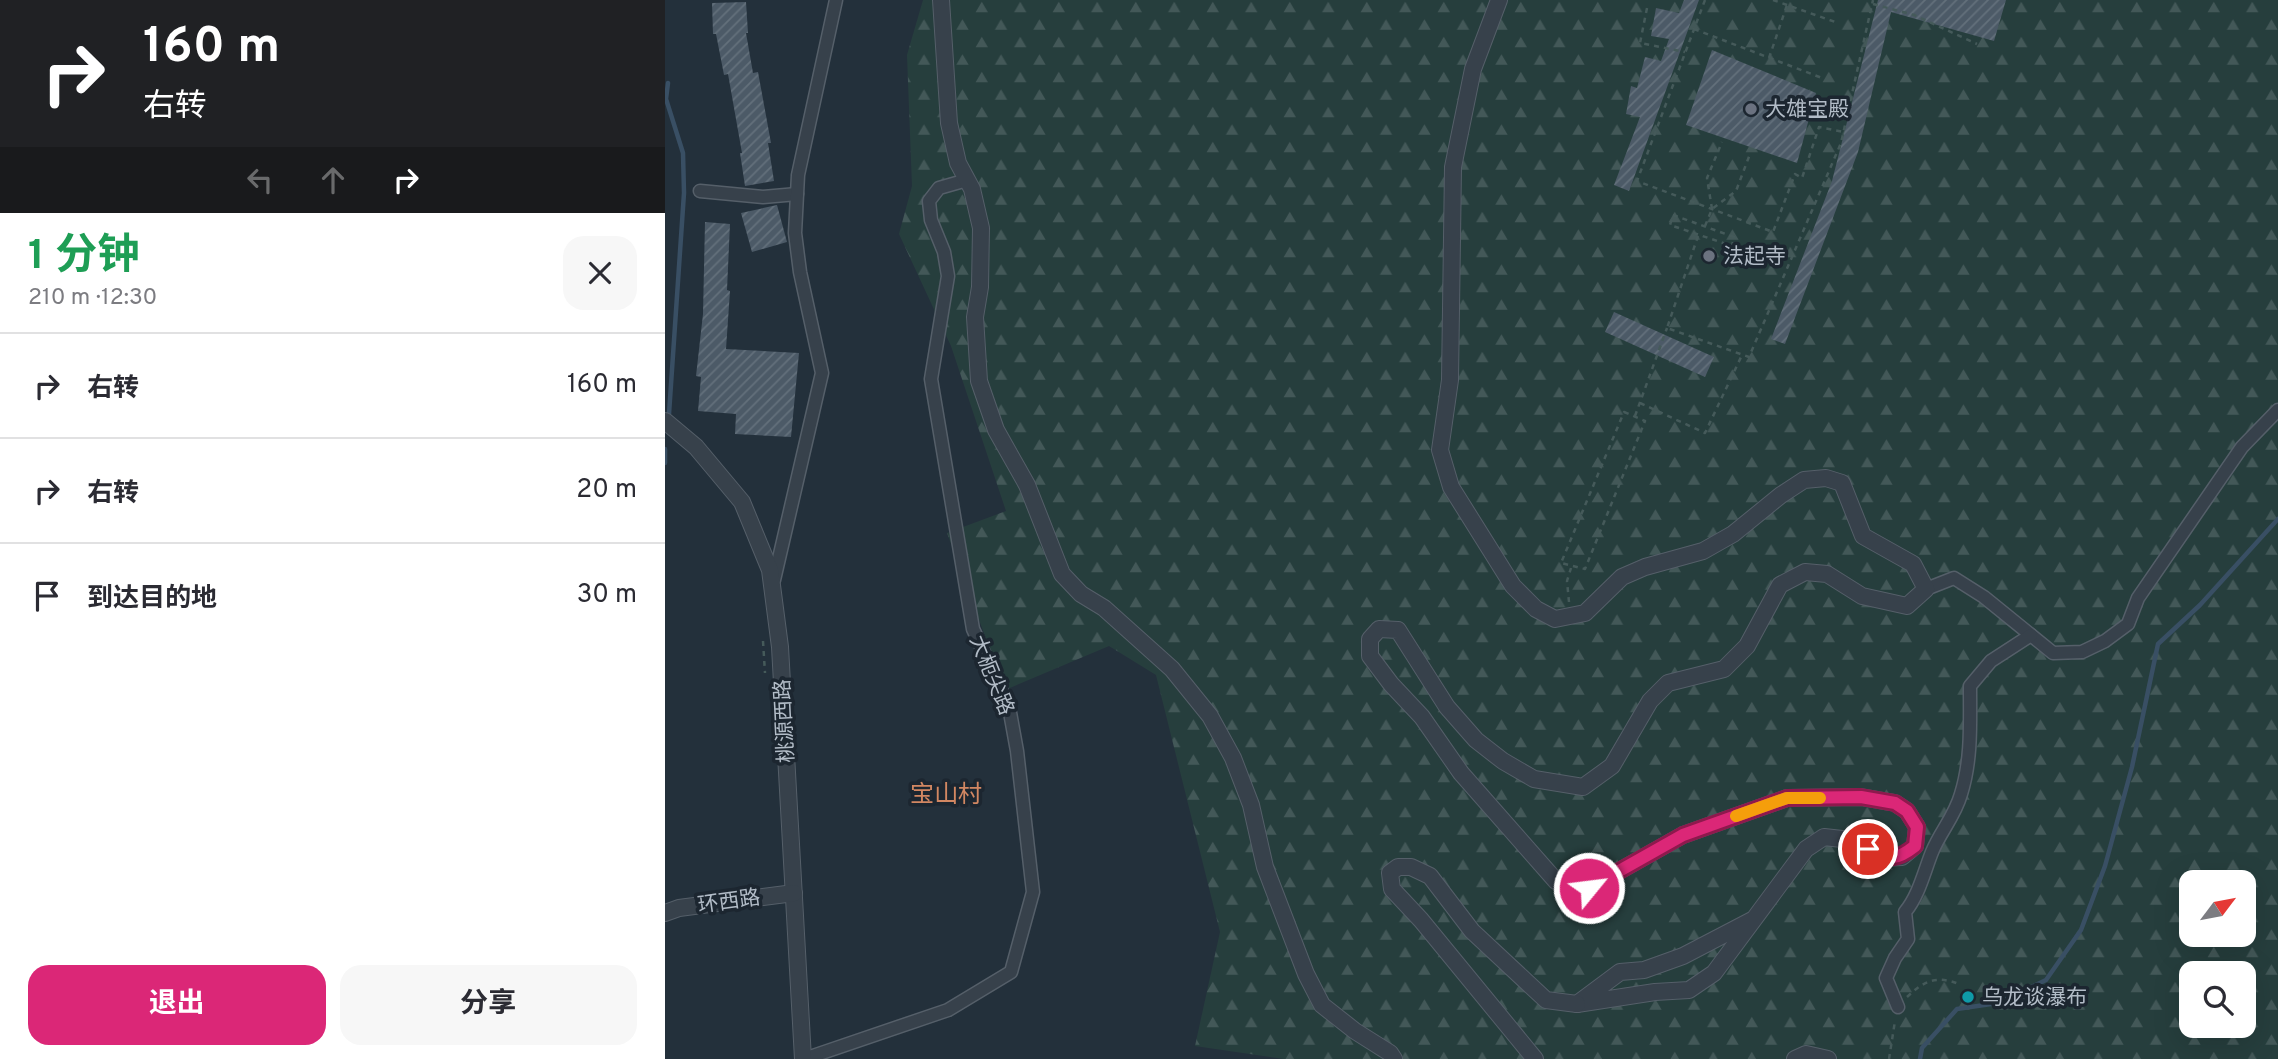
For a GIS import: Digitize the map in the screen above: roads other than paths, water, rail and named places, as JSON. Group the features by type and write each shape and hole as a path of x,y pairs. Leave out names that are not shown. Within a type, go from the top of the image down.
{"street":[{"path":"772,587 822,373 800,272 795,233 798,175 836,0"},
{"path":"941,0 949,123 958,163 972,189 981,228 980,287 975,317 979,381 996,430 1027,485 1062,574 1081,594 1133,631 1172,669 1210,716 1233,758 1251,804 1265,867 1306,974 1322,1005 1355,1031 1390,1053 1394,1059"},
{"path":"1499,0 1473,69 1453,167 1450,380 1440,450 1451,487 1513,586 1536,609 1555,619 1585,613 1622,577 1645,567 1703,551 1733,534 1804,480 1826,478 1842,482 1863,536 1913,564 1926,589"},
{"name":"大枙尖路","path":"804,1059 948,1010 1011,972 1033,892 1017,751 1009,707 973,629 931,379 948,276 944,252 931,220 929,201 939,188 967,180"},
{"path":"700,191 763,197 797,194"},
{"path":"1535,1059 1421,920 1392,889 1390,873 1398,867 1411,867 1430,876 1472,930 1546,1000 1577,1004 1655,992 1689,990 1714,973 1805,849 1824,837 1851,840 1884,858 1902,857 1915,846 1917,827 1907,811 1895,803 1861,797 1787,798 1683,835 1589,888 1574,892 1556,881 1461,773 1422,717 1391,684 1370,656 1370,639 1379,629 1398,630 1447,706 1476,740 1503,761 1534,779 1583,787 1612,766 1650,701 1668,683 1724,669 1747,646 1780,585 1805,572 1827,574 1862,596 1907,606 1926,589 1954,578 1984,597 2053,653 2082,652 2105,641 2128,624 2138,598 2242,447 2278,410"},
{"name":"桃源西路","path":"665,421 696,447 742,502 770,570 780,647 804,1059"},
{"path":"1898,1007 1886,978 1908,939 1905,912 1913,903 1933,848 1948,826 1961,795 1970,752 1970,686 1991,661 2031,635"},
{"name":"环西路","path":"665,913 678,908 794,892"},
{"path":"1577,1004 1620,972 1644,970 1683,956 1754,919"},
{"path":"1794,1059 1806,1054 1828,1059"}],"waterway":[{"path":"668,83 666,99 683,153 684,193 669,414"},
{"path":"665,449 665,463"},
{"path":"1920,1059 1922,1048 1957,1009 1998,1003 2046,980 2081,930 2105,866 2132,767 2158,644 2200,605 2278,519"}],"place":[{"name":"大雄宝殿","path":"1751,109"},
{"name":"法起寺","path":"1709,256"},
{"name":"乌龙谈瀑布","path":"1968,997"}],"district":[{"name":"宝山村","path":"946,794"}]}
